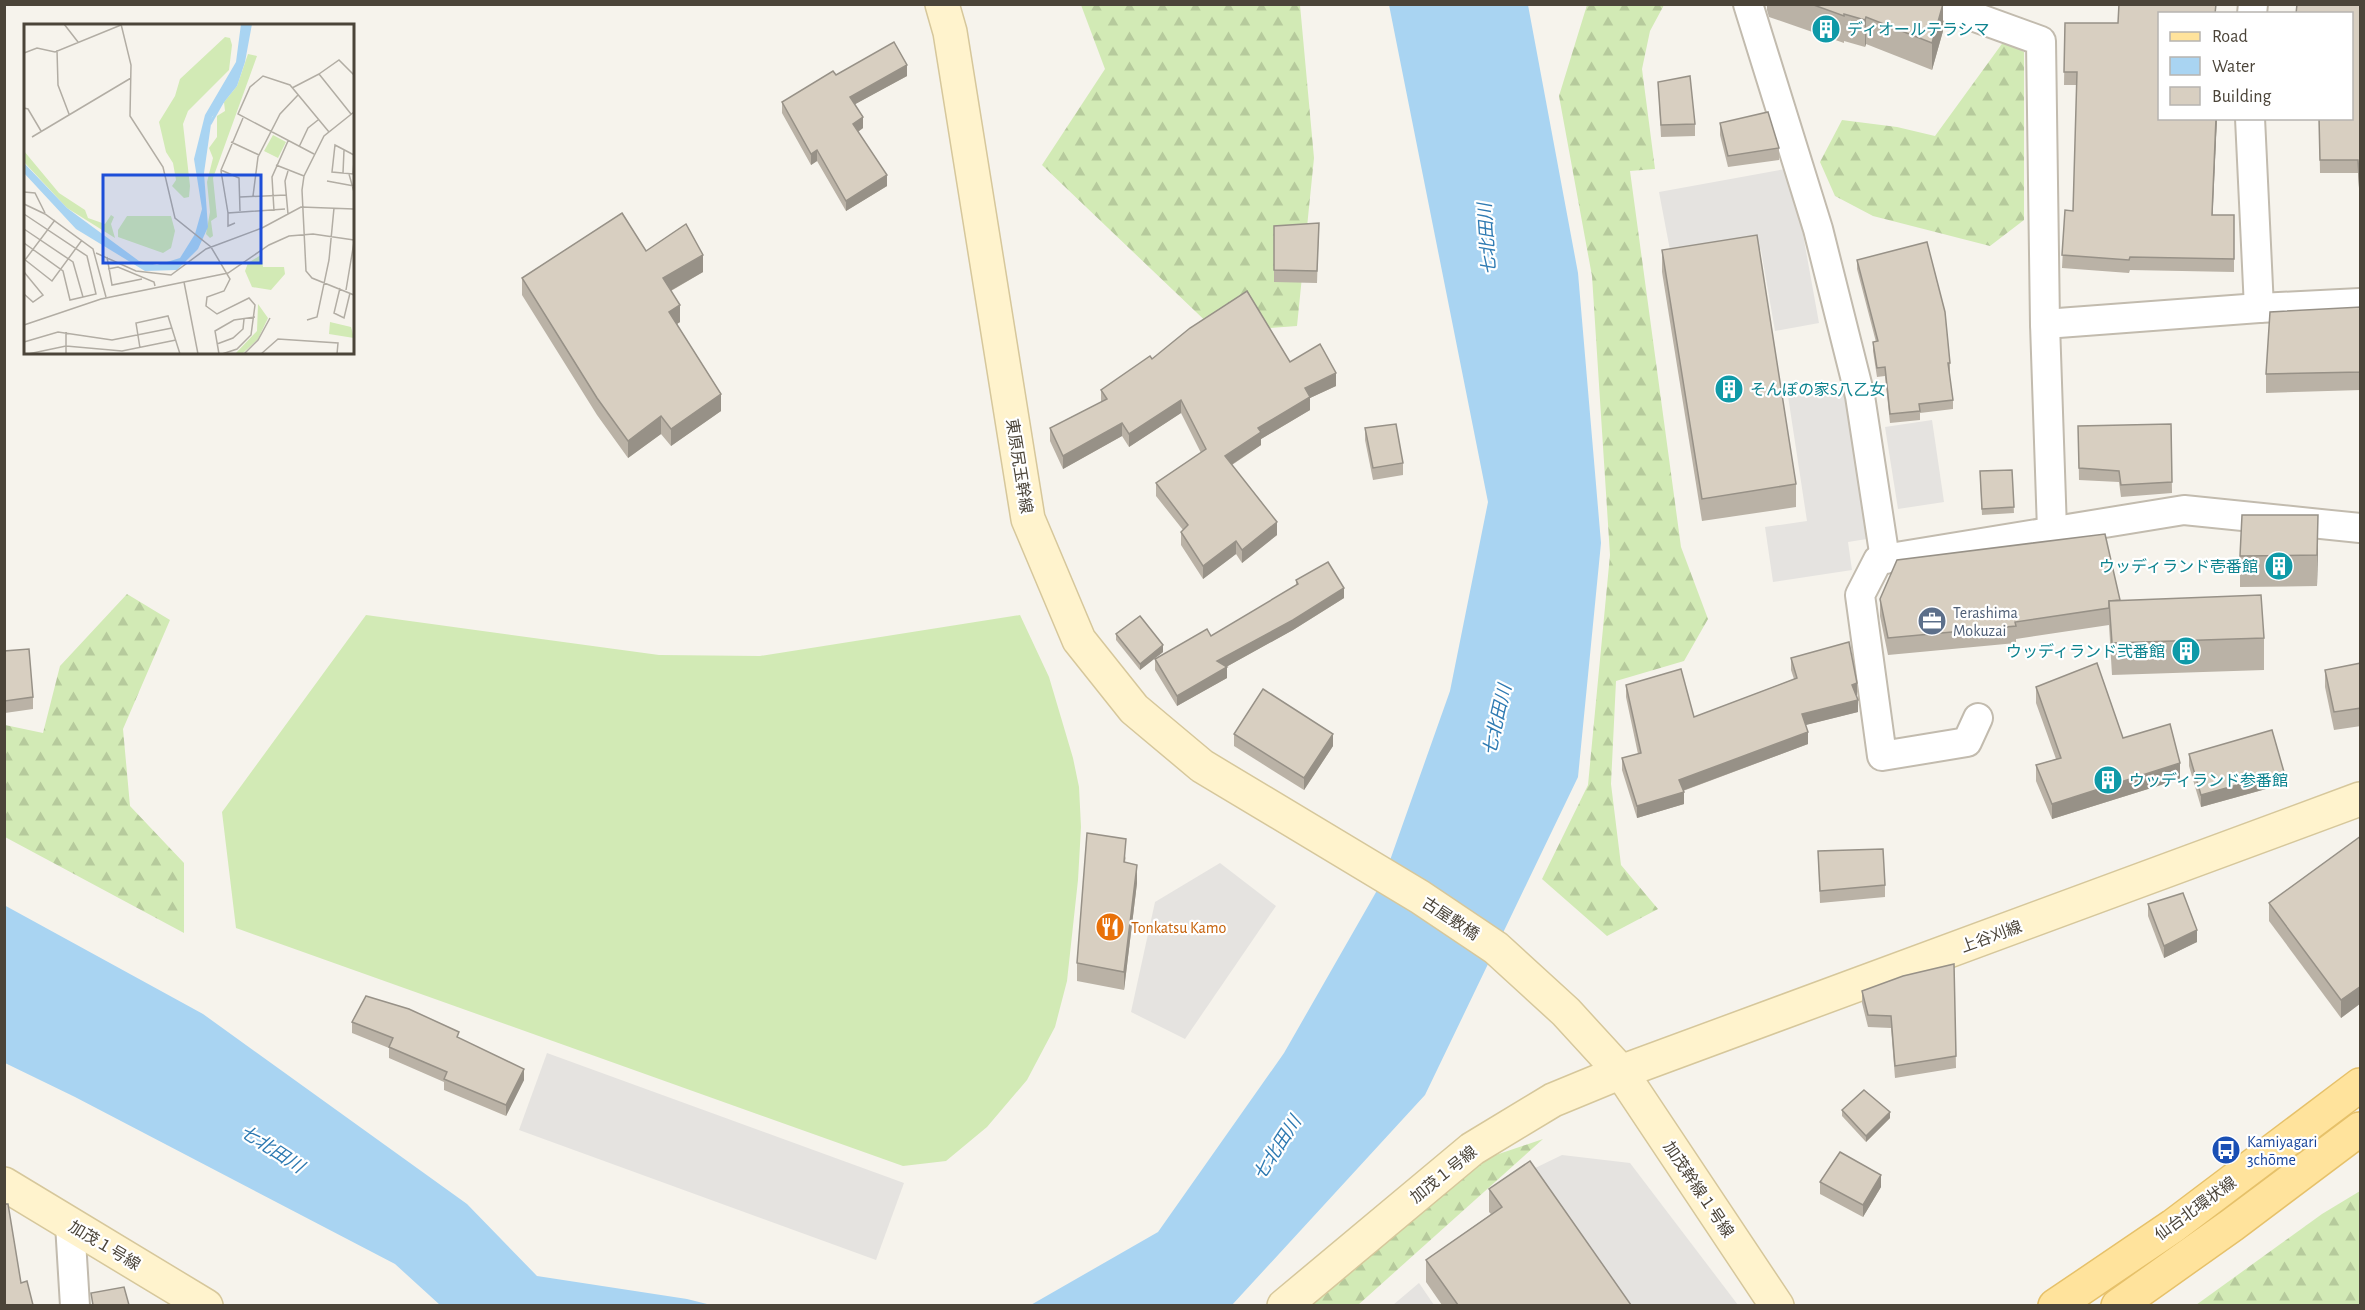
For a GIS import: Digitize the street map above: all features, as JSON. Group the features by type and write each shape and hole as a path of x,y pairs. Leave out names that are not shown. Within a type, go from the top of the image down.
{"main road":[{"name":"仙台北環状線","path":"2055,1305 2173,1226 2361,1085"},
{"path":"2118,1305 2361,1129"}],"street":[{"name":"東原尻玉幹線","path":"942,4 950,32 1028,519 1079,640 1134,709 1202,766 1323,840"},
{"path":"1748,4 1818,229 1860,396 1885,559"},
{"path":"1940,4 2041,41 2045,324 2052,530"},
{"path":"2250,120 2259,308"},
{"path":"2045,324 2361,303"},
{"path":"1978,718 1967,742 1882,756 1860,595 1878,560 2184,510 2361,528"},
{"name":"上谷刈線","path":"1621,1072 2361,799"},
{"name":"古屋敷橋","path":"1323,840 1420,897 1496,948 1566,1012 1621,1072"},
{"name":"加茂１号線","path":"1284,1305 1472,1149 1553,1100 1621,1072"},
{"name":"加茂幹線１号線","path":"1621,1072 1777,1305"},
{"name":"加茂１号線","path":"4,1184 206,1305"},
{"path":"70,1224 75,1305"}],"green space":[{"path":"1081,5 1300,5 1314,158 1297,326 1217,332 1042,165 1105,69"},
{"path":"1587,5 1664,5 1650,31 1642,69 1655,169 1630,171 1681,547 1708,619 1684,661 1616,681 1611,784 1621,865 1658,909 1607,936 1542,879 1588,785 1610,555 1592,276 1559,96"},
{"path":"2004,41 2024,52 2024,220 1990,246 1873,216 1835,196 1820,162 1842,120 1897,127 1935,136"},
{"path":"127,594 170,620 123,729 130,806 184,863 184,933 5,837 5,725 43,733 60,666"},
{"path":"366,615 659,655 760,656 1020,615 1049,677 1073,758 1079,787 1081,827 1078,880 1067,981 1055,1027 1027,1080 987,1127 946,1161 903,1166 236,928 222,812"},
{"path":"1543,1139 1358,1305 1304,1306 1478,1161"},
{"path":"2360,1191 2360,1305 2196,1305 2322,1214"}],"shaded area":[{"path":"1791,168 1819,323 1775,331 1761,250 1673,266 1659,192"},
{"path":"1850,387 1873,538 1848,542 1852,570 1773,582 1765,527 1807,521 1788,396"},
{"path":"1932,420 1944,502 1898,509 1885,427"},
{"path":"1220,863 1276,906 1185,1039 1131,1012 1155,902"},
{"path":"547,1053 904,1183 876,1260 519,1130"},
{"path":"1562,1155 1630,1163 1738,1305 1627,1305 1529,1171"},
{"path":"1419,1283 1434,1305 1393,1305"}],"water":[{"name":"七北田川","path":"1389,5 1528,5 1578,273 1601,543 1578,777 1425,1095 1232,1305 1029,1306 1158,1232 1284,1053 1383,880 1450,691 1488,502"},
{"name":"七北田川","path":"4,905 203,1014 467,1204 537,1276 687,1299 711,1305 440,1305 395,1264 75,1097 5,1063"}],"building":[{"path":"1811,4 1943,4 1932,43 1866,17 1865,20 1844,14 1844,16"},
{"path":"2119,4 2216,4 2215,12 2158,12 2158,120 2216,120 2212,215 2234,215 2234,259 2130,257 2129,260 2062,255 2065,210 2073,211 2077,72 2064,72 2065,23 2118,23"},
{"path":"2297,4 2361,4 2361,207 2358,160 2320,160 2319,120 2353,120 2353,12 2296,12"},
{"path":"894,42 907,65 850,97 863,117 853,124 887,175 846,201 817,150 811,154 782,102 833,71 836,75"},
{"path":"1690,76 1695,124 1661,125 1658,82"},
{"path":"1768,112 1779,148 1728,156 1720,123"},
{"path":"622,213 646,251 686,224 703,255 663,278 680,305 669,312 721,394 671,429 661,416 628,441 597,398 522,278"},
{"path":"1319,223 1317,271 1274,270 1274,226"},
{"name":"そんぽの家S八乙女","path":"1757,235 1796,484 1702,499 1662,250"},
{"path":"1927,242 1945,312 1953,400 1919,404 1920,411 1890,414 1885,367 1877,368 1873,342 1878,341 1857,260"},
{"path":"1247,291 1290,362 1320,344 1336,373 1305,388 1310,397 1258,428 1261,432 1225,456 1277,522 1242,550 1236,541 1203,566 1181,532 1188,525 1156,483 1206,449 1181,400 1129,434 1122,423 1063,456 1050,428 1107,399 1101,390 1150,356 1152,359 1190,328"},
{"path":"2361,307 2361,372 2266,374 2270,312"},
{"path":"1396,424 1403,463 1373,468 1365,428"},
{"path":"2171,424 2172,482 2121,485 2119,471 2079,468 2078,426"},
{"path":"2012,470 2014,507 1982,509 1980,471"},
{"path":"2242,515 2318,515 2317,555 2240,556"},
{"path":"2105,534 2120,600 2109,601 2109,608 2015,622 2016,626 1888,638 1880,599 1897,560"},
{"path":"1328,562 1344,588 1293,620 1217,661 1227,667 1177,696 1155,659 1207,629 1211,636 1298,584 1296,580"},
{"path":"2261,595 2264,638 2112,643 2109,601"},
{"path":"1140,616 1163,645 1140,664 1116,634"},
{"path":"1849,642 1857,683 1852,685 1858,700 1802,714 1808,732 1679,780 1684,792 1637,806 1622,758 1641,753 1626,685 1681,669 1694,717 1797,678 1791,658"},
{"path":"29,649 33,697 5,701 4,651"},
{"path":"2097,663 2123,738 2170,724 2180,763 2052,804 2036,765 2061,758 2036,687"},
{"path":"2361,663 2361,708 2334,712 2325,670"},
{"path":"1263,689 1333,734 1304,778 1234,734"},
{"path":"2272,730 2284,772 2201,795 2189,754"},
{"path":"1087,833 1126,839 1124,862 1137,865 1124,972 1077,963"},
{"path":"2361,836 2361,986 2341,1000 2269,903"},
{"path":"1883,849 1885,885 1820,891 1818,851"},
{"path":"2183,893 2197,930 2164,946 2148,904"},
{"path":"1954,964 1956,1056 1895,1066 1891,1016 1868,1015 1862,991 1903,976"},
{"path":"366,996 409,1009 459,1032 457,1037 524,1069 506,1105 444,1079 447,1072 389,1047 393,1038 352,1022"},
{"path":"1864,1090 1890,1112 1866,1136 1842,1110"},
{"path":"1840,1152 1881,1175 1863,1205 1820,1182"},
{"path":"1530,1161 1631,1305 1458,1305 1426,1260 1502,1207 1489,1189"},
{"path":"4,1204 8,1204 21,1283 27,1281 33,1305 4,1305"},
{"path":"124,1287 129,1305 93,1305 91,1293"}],"place":[{"name":"ディオールテラシマ","path":"1826,29"},
{"name":"そんぽの家S八乙女","path":"1729,389"},
{"name":"ウッディランド壱番館","path":"2279,566"},
{"name":"Terashima Mokuzai","path":"1932,621"},
{"name":"ウッディランド弐番館","path":"2186,651"},
{"name":"ウッディランド参番館","path":"2108,780"},
{"name":"Tonkatsu Kamo","path":"1110,927"},
{"name":"Kamiyagari 3chōme","path":"2226,1150"}]}
